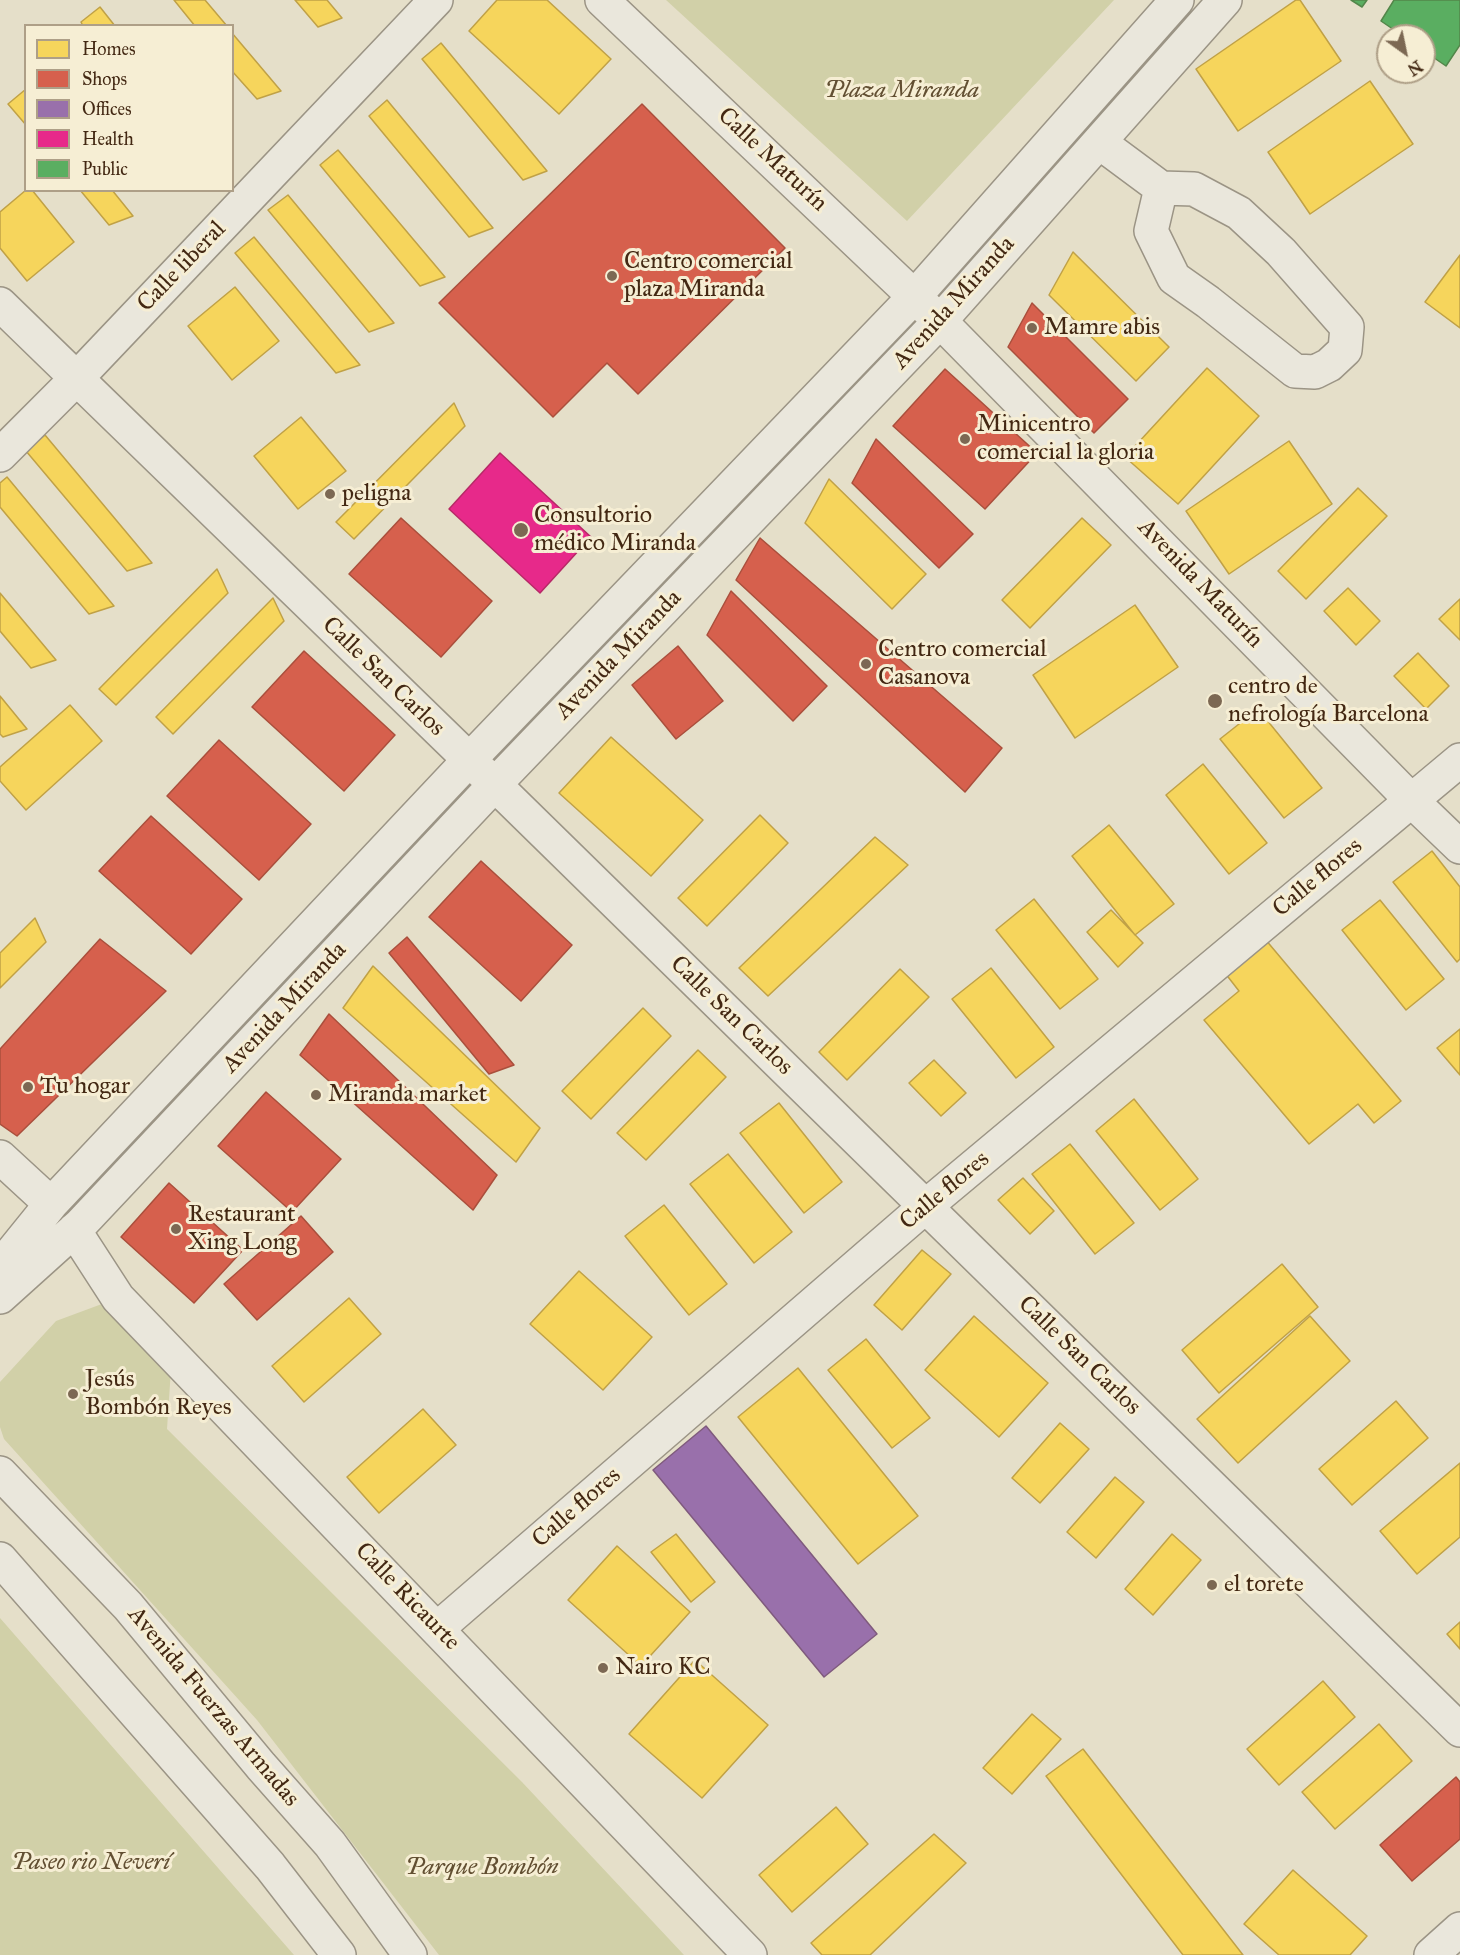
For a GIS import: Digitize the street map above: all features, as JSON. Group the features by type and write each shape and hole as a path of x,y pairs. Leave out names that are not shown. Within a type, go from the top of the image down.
{"street":[{"name":"Calle liberal","path":"0,455 76,379 436,0"},
{"name":"Calle Maturín","path":"602,0 940,321"},
{"name":"Avenida Miranda","path":"0,1267 51,1204 469,760 915,296 1177,0"},
{"name":"Avenida Miranda","path":"0,1297 74,1230 495,785 940,321 1225,0"},
{"path":"1099,142 1161,188 1194,189 1239,213 1281,252 1347,327 1345,350 1329,364 1315,372 1295,371 1208,302 1173,278 1151,231 1161,188"},
{"name":"Calle San Carlos","path":"0,304 1460,1730"},
{"name":"Avenida Maturín","path":"940,321 1411,800 1460,847"},
{"name":"Calle flores","path":"437,1629 926,1206 1460,760"},
{"path":"0,1157 51,1204"},
{"name":"Calle Ricaurte","path":"74,1230 118,1298 750,1955"},
{"name":"Avenida Fuerzas Armadas","path":"0,1473 128,1606 261,1766 330,1844 410,1955"},
{"path":"0,1559 270,1866 339,1955"},
{"path":"1431,1955 1460,1929"}],"green space":[{"name":"Plaza Miranda","path":"666,0 1114,0 907,221"},
{"name":"Parque Bombón","path":"118,1298 172,1354 167,1429 522,1782 684,1955 439,1955 257,1720 4,1439 0,1427 0,1382 56,1321"},
{"name":"Paseo rio Neverí","path":"0,1618 294,1955 0,1955"}],"building: Homes":[{"path":"174,0 205,0 225,24 193,24"},
{"path":"295,0 327,0 342,18 318,27"},
{"path":"497,0 547,0 611,59 559,114 469,31"},
{"path":"1296,0 1300,0 1341,61 1238,131 1196,69"},
{"path":"100,7 113,24 82,24 81,22"},
{"path":"234,35 281,91 257,99 234,73"},
{"path":"441,43 547,171 523,180 422,59"},
{"path":"1370,81 1413,144 1310,214 1268,152"},
{"path":"24,91 24,123 8,104"},
{"path":"387,100 493,228 469,237 369,116"},
{"path":"338,150 445,277 420,286 320,165"},
{"path":"24,192 34,192 74,242 27,281 0,248 0,212"},
{"path":"82,192 114,192 133,216 109,225"},
{"path":"288,195 394,323 369,332 268,210"},
{"path":"254,237 360,365 336,373 235,253"},
{"path":"1073,252 1169,347 1136,381 1049,295"},
{"path":"1460,255 1460,328 1425,302"},
{"path":"235,287 279,341 232,380 188,326"},
{"path":"1207,368 1259,416 1178,504 1125,457"},
{"path":"454,403 465,426 354,539 336,522"},
{"path":"301,417 346,471 298,509 254,456"},
{"path":"45,435 152,563 127,571 26,451"},
{"path":"1289,441 1332,504 1229,574 1186,511"},
{"path":"7,477 114,606 89,614 0,507 0,483"},
{"path":"829,479 926,574 892,609 805,523"},
{"path":"1358,488 1387,516 1306,599 1278,571"},
{"path":"1082,518 1111,545 1030,628 1002,600"},
{"path":"217,569 228,593 116,705 99,689"},
{"path":"1348,588 1380,621 1356,645 1324,611"},
{"path":"0,593 56,660 31,668 0,631"},
{"path":"273,598 284,621 173,734 156,717"},
{"path":"1460,599 1460,640 1439,619"},
{"path":"1135,605 1178,667 1075,738 1033,675"},
{"path":"1418,653 1449,686 1426,709 1394,676"},
{"path":"0,696 27,729 3,737 0,734"},
{"path":"70,705 102,741 26,810 0,781 0,767"},
{"path":"1258,709 1322,788 1284,818 1220,739"},
{"path":"611,737 703,820 651,876 559,793"},
{"path":"1203,764 1267,843 1229,874 1166,795"},
{"path":"760,815 788,843 707,926 678,898"},
{"path":"1109,825 1174,904 1135,935 1072,856"},
{"path":"875,837 908,865 768,996 739,968"},
{"path":"1432,851 1460,887 1460,959 1457,962 1393,882"},
{"path":"1034,899 1098,979 1060,1009 996,930"},
{"path":"1380,900 1444,979 1406,1010 1342,930"},
{"path":"1111,910 1143,943 1118,967 1087,932"},
{"path":"35,918 46,942 0,988 0,953"},
{"path":"1265,939 1401,1101 1374,1123 1358,1104 1309,1144 1204,1020 1239,991 1225,973"},
{"path":"373,966 540,1128 516,1162 343,1008"},
{"path":"991,968 1054,1047 1016,1078 952,999"},
{"path":"900,969 929,997 847,1080 819,1052"},
{"path":"643,1008 671,1036 591,1119 562,1091"},
{"path":"1460,1029 1460,1075 1437,1048"},
{"path":"698,1050 726,1077 646,1160 617,1133"},
{"path":"934,1060 966,1093 941,1116 909,1083"},
{"path":"1134,1099 1198,1179 1160,1210 1096,1131"},
{"path":"779,1103 842,1182 804,1213 740,1133"},
{"path":"1070,1144 1134,1223 1095,1254 1032,1174"},
{"path":"728,1154 792,1232 754,1263 690,1184"},
{"path":"1023,1178 1054,1211 1030,1234 998,1200"},
{"path":"664,1205 727,1284 689,1315 625,1236"},
{"path":"922,1250 951,1274 902,1330 874,1305"},
{"path":"1282,1264 1318,1307 1219,1393 1182,1350"},
{"path":"579,1271 652,1337 603,1390 530,1324"},
{"path":"349,1298 381,1334 304,1402 272,1366"},
{"path":"974,1316 1048,1383 999,1437 925,1370"},
{"path":"1310,1316 1350,1361 1238,1463 1197,1419"},
{"path":"866,1339 930,1418 892,1448 828,1370"},
{"path":"798,1368 918,1516 858,1564 738,1417"},
{"path":"1396,1401 1428,1438 1352,1505 1319,1469"},
{"path":"423,1409 456,1445 379,1513 347,1477"},
{"path":"1060,1423 1089,1449 1040,1503 1012,1478"},
{"path":"1460,1463 1460,1537 1417,1574 1380,1531"},
{"path":"1115,1477 1144,1502 1096,1558 1067,1532"},
{"path":"676,1534 715,1582 691,1602 651,1552"},
{"path":"1172,1534 1201,1560 1153,1615 1125,1589"},
{"path":"617,1546 690,1612 641,1666 568,1600"},
{"path":"1460,1622 1460,1649 1447,1634"},
{"path":"695,1660 768,1725 702,1798 629,1734"},
{"path":"1323,1681 1355,1717 1279,1785 1247,1749"},
{"path":"1032,1714 1061,1739 1012,1794 983,1768"},
{"path":"1379,1724 1412,1761 1335,1829 1302,1792"},
{"path":"1083,1749 1243,1955 1183,1955 1046,1776"},
{"path":"836,1807 868,1844 792,1912 759,1875"},
{"path":"934,1834 966,1863 870,1955 822,1955 811,1943"},
{"path":"1293,1870 1367,1936 1350,1955 1279,1955 1244,1924"}],"building: Shops":[{"name":"Centro comercial plaza Miranda","path":"642,104 785,248 638,394 607,363 553,417 439,303"},
{"path":"1032,303 1128,399 1094,433 1008,347"},
{"name":"Minicentro comercial la gloria","path":"945,369 1037,453 985,509 893,426"},
{"path":"876,439 973,534 939,568 852,483"},
{"path":"401,518 492,601 441,657 349,574"},
{"name":"Centro comercial Casanova","path":"760,538 1002,748 965,792 736,580"},
{"path":"731,591 827,686 793,721 707,635"},
{"path":"678,646 723,701 676,739 632,685"},
{"path":"304,651 395,735 344,791 252,707"},
{"path":"219,740 311,824 259,880 167,796"},
{"path":"151,816 242,899 191,954 99,871"},
{"path":"481,861 572,945 521,1001 429,917"},
{"path":"407,937 514,1065 489,1074 389,953"},
{"path":"100,939 166,991 17,1136 0,1124 0,1049"},
{"path":"329,1014 497,1175 473,1210 300,1055"},
{"path":"266,1092 341,1159 292,1212 218,1146"},
{"path":"169,1183 243,1250 194,1303 121,1237"},
{"path":"301,1216 333,1252 257,1320 224,1284"},
{"path":"1456,1777 1460,1782 1460,1839 1412,1881 1380,1845"}],"building: Offices":[{"path":"706,1426 877,1634 824,1677 653,1470"}],"building: Health":[{"path":"500,453 591,537 540,593 449,509"}],"building: Public":[{"path":"1351,0 1367,0 1362,7"},
{"path":"1394,0 1460,0 1460,45 1446,66 1436,59 1436,24 1385,24 1381,21"}],"place":[{"name":"Centro comercial plaza Miranda","path":"612,276"},
{"name":"Mamre abis","path":"1032,328"},
{"name":"Minicentro comercial la gloria","path":"965,439"},
{"name":"peligna","path":"330,494"},
{"name":"Consultorio médico Miranda","path":"521,530"},
{"name":"Centro comercial Casanova","path":"866,664"},
{"name":"centro de nefrología Barcelona","path":"1215,701"},
{"name":"Tu hogar","path":"28,1087"},
{"name":"Miranda market","path":"316,1095"},
{"name":"Restaurant Xing Long","path":"176,1229"},
{"name":"Jesús Bombón Reyes","path":"73,1394"},
{"name":"el torete","path":"1212,1585"},
{"name":"Nairo KC","path":"603,1668"}]}
